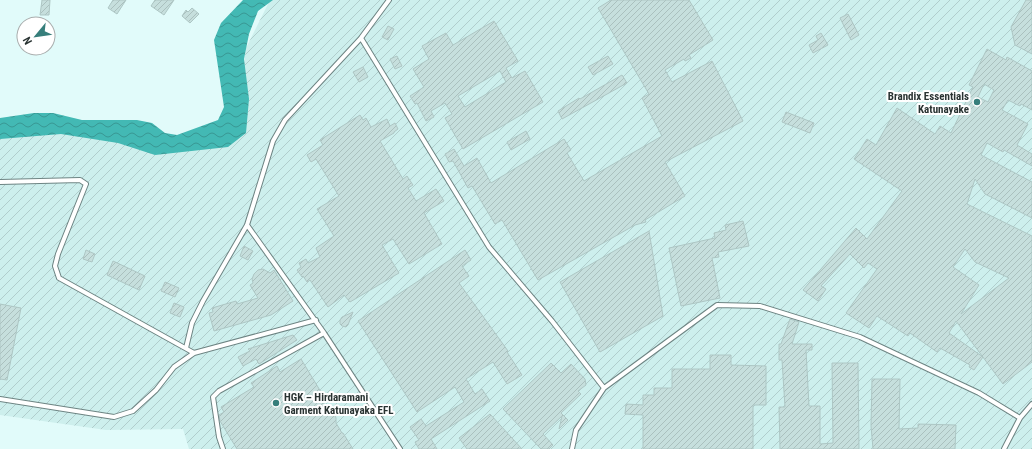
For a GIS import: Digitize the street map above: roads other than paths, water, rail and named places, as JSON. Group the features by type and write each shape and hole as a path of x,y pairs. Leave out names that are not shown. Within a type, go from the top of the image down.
{"lane":[{"path":"186,348 192,323 203,301 248,225 273,141 284,120 361,38 389,0"},
{"path":"361,38 489,247 552,321 604,388"},
{"path":"0,182 80,180 86,184 58,254 55,266 59,278 194,353"},
{"path":"248,225 316,320 400,449"},
{"path":"572,449 576,430 604,388 717,305 760,306 860,336 980,393 1020,418"},
{"path":"0,399 114,417 133,411 156,390 174,367 194,353 316,320"},
{"path":"223,449 219,437 213,397 219,391 324,333"},
{"path":"1004,449 1020,418 1032,404"}],"water":[{"path":"243,0 273,0 258,11 249,34 244,59 249,99 246,133 228,147 155,155 118,143 61,134 0,139 0,118 34,113 53,113 82,120 137,120 152,123 165,133 177,135 218,120 224,107 214,40 221,23"}],"place":[{"name":"Brandix Essentials Katunayake","path":"977,102"},
{"name":"HGK – Hirdaramani Garment Katunayaka EFL","path":"276,403"}]}
